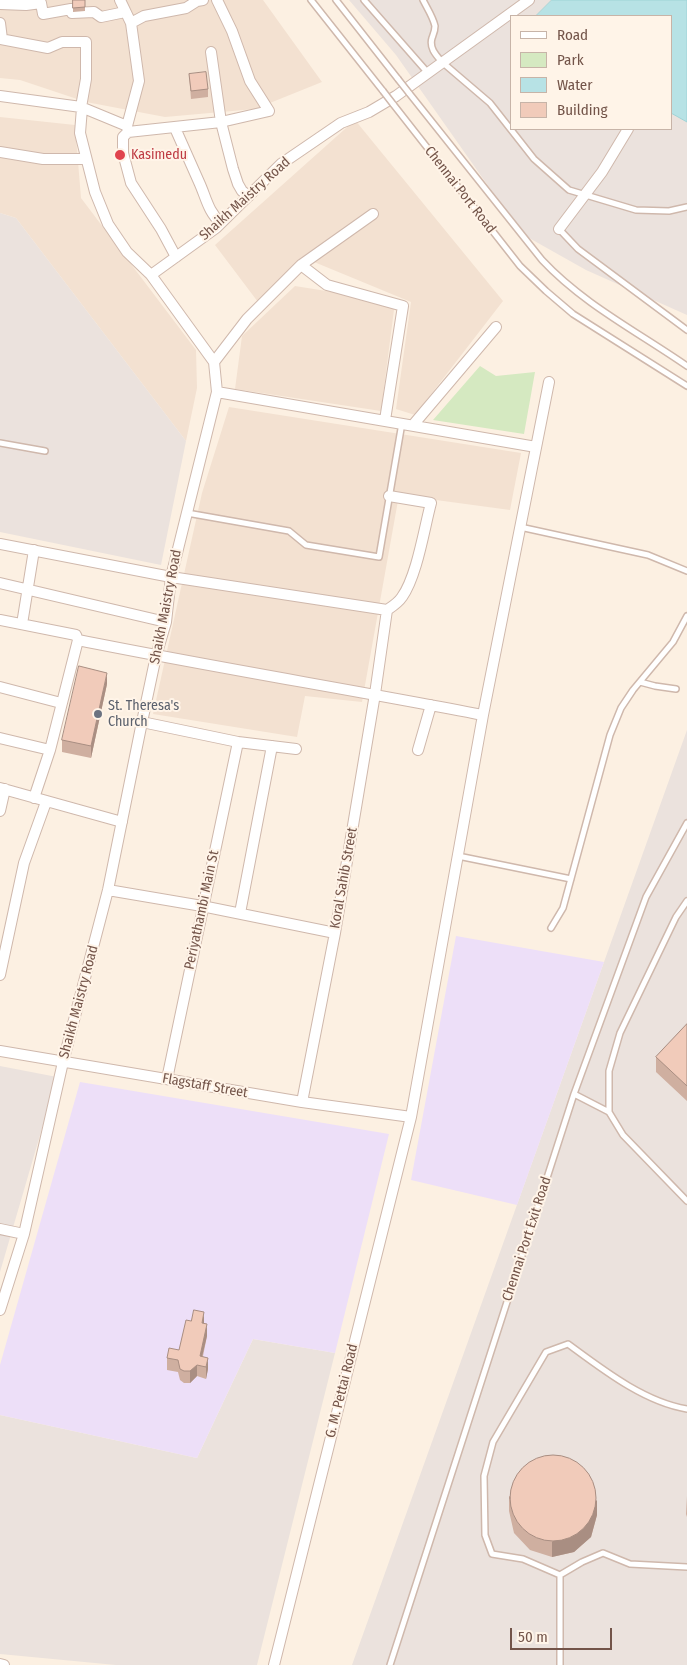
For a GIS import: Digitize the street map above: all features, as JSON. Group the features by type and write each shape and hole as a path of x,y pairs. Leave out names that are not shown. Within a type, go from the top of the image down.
{"street":[{"path":"120,0 130,23 140,81 127,129 122,137 123,153 131,183 161,229 176,257"},
{"path":"130,23 144,16 186,8 197,1 203,0"},
{"path":"0,96 82,108 127,129 175,128 221,122 269,111 250,81 232,31 217,0"},
{"name":"Shaikh Maistry Road","path":"151,275 221,223 281,164 342,123 369,112 396,96 529,0"},
{"path":"0,4 26,5 41,3 43,14 71,9 72,13 94,12 101,17 125,12"},
{"path":"0,23 1,39 48,48 62,42 86,42 86,79 80,133 95,192 108,224 126,252 151,275 214,362 247,319 301,265 373,214"},
{"path":"211,52 221,122 238,184 242,191 249,196"},
{"path":"175,128 209,210 221,223"},
{"path":"559,229 602,172 627,130"},
{"path":"0,152 43,159 86,159"},
{"path":"301,265 326,285 403,306 385,420"},
{"path":"413,425 496,327"},
{"name":"Shaikh Maistry Road","path":"0,1310 24,1234 63,1062 108,890 156,656 166,622 171,577 217,392 214,362"},
{"name":"G. M. Pettai Road","path":"274,1665 411,1116 483,715 549,382"},
{"path":"217,392 536,447"},
{"path":"0,544 171,577 387,610 402,598 411,581 431,503 389,496"},
{"path":"22,624 34,550"},
{"path":"0,583 166,622"},
{"name":"Koral Sahib Street","path":"302,1102 335,933 375,694 387,610"},
{"path":"0,620 76,635 78,640 50,750 34,798"},
{"path":"78,640 156,656 483,715"},
{"path":"0,687 61,703"},
{"path":"418,750 431,705"},
{"path":"142,722 238,742 296,749"},
{"path":"0,738 50,750"},
{"name":"Periyathambi Main St","path":"167,1079 238,742"},
{"path":"240,913 272,746"},
{"path":"0,811 2,788 122,822"},
{"path":"0,975 24,863 46,802"},
{"path":"108,890 240,913 335,933"},
{"name":"Flagstaff Street","path":"0,1051 302,1102 411,1116"},
{"path":"0,1229 24,1234"},
{"path":"0,1664 4,1665"}],"lane":[{"name":"Chennai Port Road","path":"311,0 520,266 573,314 687,386"},
{"name":"Chennai Port Road","path":"336,0 542,260 559,278 579,294 687,366"},
{"path":"364,0 428,73"},
{"path":"423,0 435,29 432,49 442,62 490,103 510,129"},
{"path":"511,130 534,160 569,190 584,195 591,195 636,210 669,211 687,207"},
{"path":"559,229 578,249 687,330"},
{"path":"186,513 289,531 306,545 379,557 402,423"},
{"path":"0,443 45,451"},
{"path":"520,527 648,555 687,571"},
{"path":"551,928 563,908 610,734 621,708 633,690 673,642 687,616"},
{"path":"640,682 676,689"},
{"name":"Chennai Port Exit Road","path":"390,1665 574,1094 646,897 687,823"},
{"path":"458,856 571,879"},
{"path":"609,1112 610,1071 620,1033 676,917 687,901"},
{"path":"574,1094 609,1112 623,1135 687,1201"},
{"path":"560,1575 523,1559 492,1554 485,1534 484,1476 493,1442 546,1352 568,1344 624,1384 675,1407 687,1409"},
{"path":"560,1575 582,1562 603,1553 630,1564 687,1567"},
{"path":"560,1575 560,1665"}],"shaded area":[{"path":"0,0 263,0 322,82 255,109 165,117 86,102 20,80 0,78"},
{"path":"349,0 552,0 537,15 510,15 510,130 672,130 672,114 687,122 687,315 586,270 522,234 396,55"},
{"path":"0,117 75,125 81,198 196,350 197,388 186,441 16,218 0,213"},
{"path":"355,120 503,301 415,415 396,409 411,302 302,257 258,302 215,245"},
{"path":"0,213 16,218 186,441 161,565 0,532"},
{"path":"295,286 395,302 381,411 235,389 242,336"},
{"path":"229,407 521,453 510,510 399,495 362,702 305,696 297,737 153,714 202,493"},
{"path":"687,730 687,1665 352,1665 604,962"},
{"path":"456,936 604,962 517,1205 411,1180"},
{"path":"0,1066 57,1077 0,1272"},
{"path":"80,1082 389,1134 335,1353 253,1339 197,1458 0,1415 0,1365"},
{"path":"253,1339 335,1353 257,1665 116,1665 0,1654 0,1415 197,1458"}],"green space":[{"path":"480,366 496,376 535,372 524,434 433,420"}],"water":[{"path":"552,0 687,0 687,122 672,114 672,15 537,15"}],"building":[{"path":"73,0 85,0 85,7 73,8"},
{"path":"206,72 208,89 191,91 189,74"},
{"path":"79,666 107,673 91,746 62,740"},
{"path":"687,1024 687,1086 656,1057"},
{"path":"194,1310 204,1312 202,1323 207,1324 200,1356 208,1358 206,1367 197,1365 190,1371 184,1371 180,1369 178,1360 167,1358 169,1348 179,1350 186,1320 191,1321"},
{"path":"553,1455 569,1458 577,1462 589,1474 593,1482 596,1498 593,1514 589,1522 577,1534 569,1538 553,1541 537,1538 529,1534 517,1522 513,1514 510,1498 513,1482 517,1474 529,1462 537,1458"}],"place":[{"name":"Kasimedu","path":"120,155"},
{"name":"St. Theresa's Church","path":"98,714"}]}
